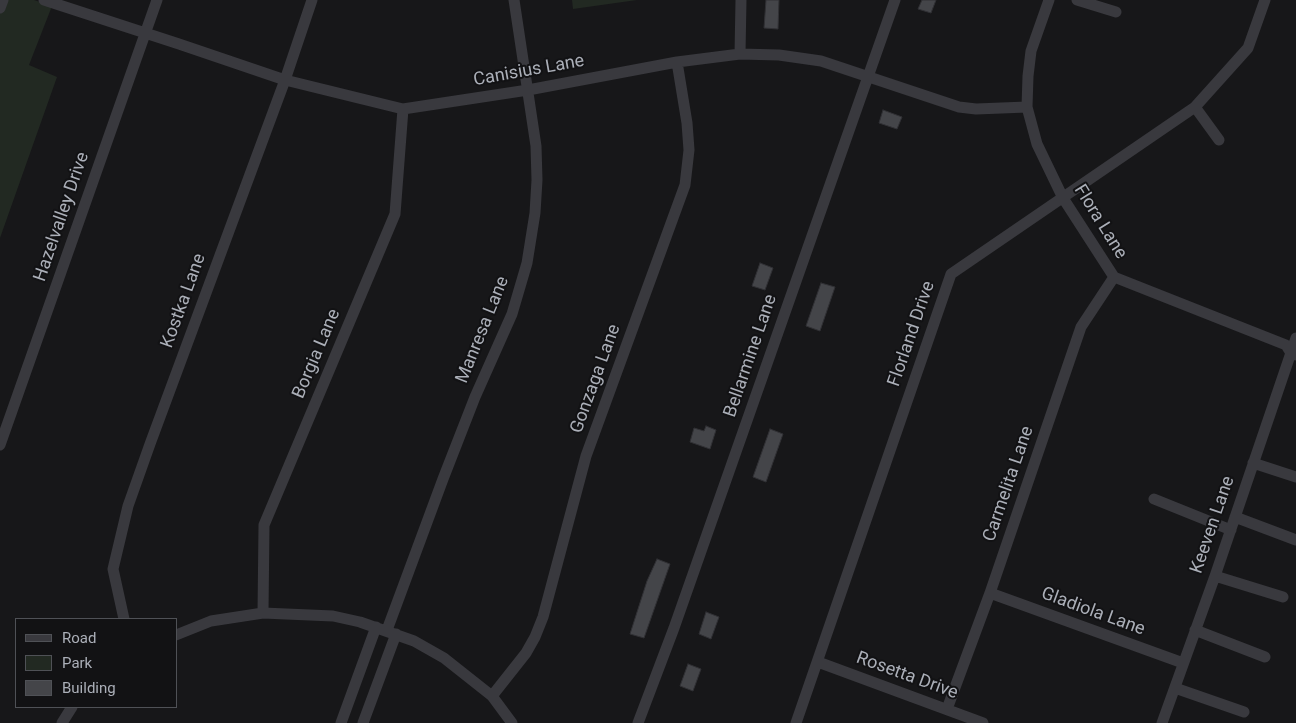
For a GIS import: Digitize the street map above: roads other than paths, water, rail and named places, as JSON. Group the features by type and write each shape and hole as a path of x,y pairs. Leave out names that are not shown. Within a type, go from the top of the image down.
{"street":[{"path":"0,8 3,0"},
{"name":"Canisius Lane","path":"44,0 285,80 403,109 528,90 677,62 740,54 779,55 821,61 959,107 976,109 1027,107"},
{"name":"Hazelvalley Drive","path":"0,445 157,0"},
{"name":"Kostka Lane","path":"124,618 113,569 128,506 285,80 312,0"},
{"name":"Manresa Lane","path":"341,723 386,630 442,479 475,397 512,314 527,264 535,213 537,180 536,146 514,0"},
{"path":"740,0 740,54"},
{"name":"Bellarmine Lane","path":"638,723 674,628 895,0"},
{"name":"Flora Lane","path":"1049,0 1031,52 1027,107 1037,144 1062,198 1114,277 1286,346 1293,354"},
{"path":"1077,0 1116,12"},
{"name":"Florland Drive","path":"796,723 951,274 1195,106 1248,48 1265,0"},
{"name":"Gonzaga Lane","path":"492,696 526,653 536,637 586,456 685,185 689,150 687,123 677,62"},
{"path":"1195,106 1220,140"},
{"name":"Borgia Lane","path":"262,612 264,525 395,214 403,109"},
{"name":"Carmelita Lane","path":"947,709 990,593 1081,327 1114,277"},
{"name":"Keeven Lane","path":"1162,723 1215,576 1253,462 1293,354 1296,338"},
{"path":"1253,462 1296,477"},
{"path":"1154,499 1230,530"},
{"path":"1235,517 1296,540"},
{"path":"1215,576 1283,597"},
{"name":"Gladiola Lane","path":"990,593 1183,663"},
{"path":"178,634 211,621 262,612 333,616 386,630 414,641 444,658 492,696 512,723"},
{"name":"Manresa Lane","path":"363,723 386,630"},
{"path":"1195,630 1265,657"},
{"name":"Rosetta Drive","path":"818,662 983,723"},
{"path":"1175,688 1244,712"},
{"path":"62,723 71,708"}]}
